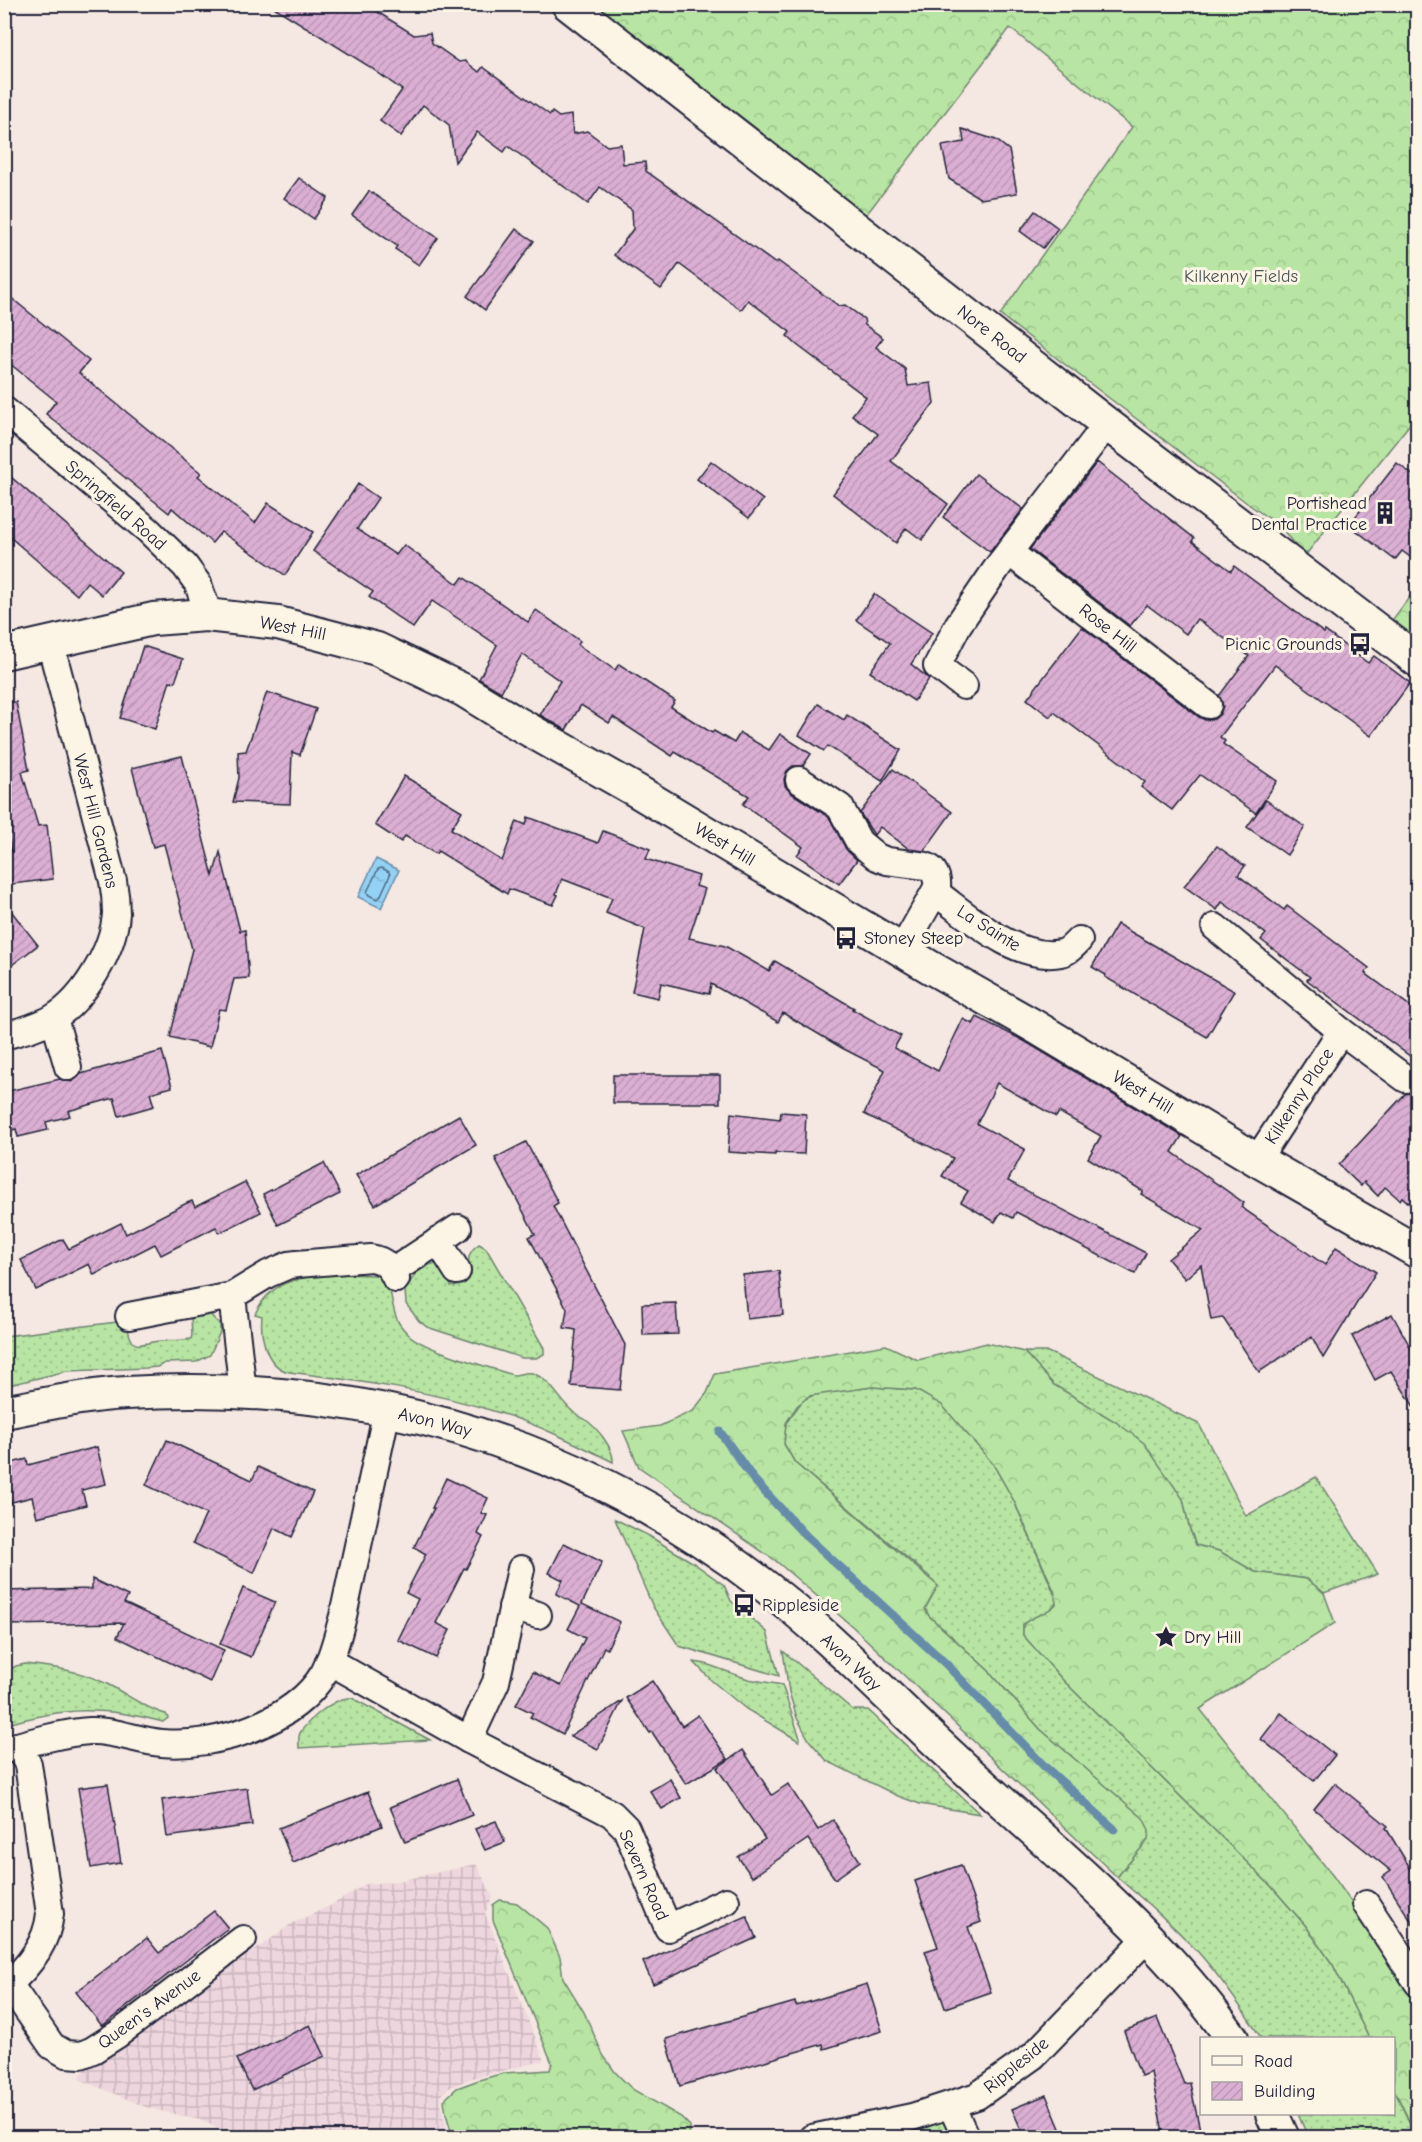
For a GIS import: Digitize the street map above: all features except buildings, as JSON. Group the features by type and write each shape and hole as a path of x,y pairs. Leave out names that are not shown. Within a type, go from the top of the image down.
{"street":[{"name":"Nore Road","path":"568,4 1107,424 1418,661"},
{"name":"Springfield Road","path":"4,410 148,530 185,566 198,584 206,615"},
{"path":"964,686 937,666 958,626 1009,552 1107,424"},
{"name":"Rose Hill","path":"1009,552 1208,705"},
{"name":"West Hill","path":"4,653 153,619 206,615 278,623 377,649 463,690 902,950 1035,1026 1257,1160 1410,1244"},
{"name":"West Hill Gardens","path":"4,1036 32,1028 54,1018 74,1002 94,974 113,931 116,906 113,881 50,642"},
{"path":"799,780 840,807 858,840 872,854 887,861 926,866 932,869 937,881 935,892 902,950"},
{"name":"La Sainte","path":"935,892 1008,943 1029,952 1061,953 1079,940"},
{"name":"Kilkenny Place","path":"1215,927 1242,940 1341,1031 1406,1079"},
{"path":"54,1018 68,1067"},
{"name":"Kilkenny Place","path":"1257,1160 1341,1031"},
{"path":"129,1316 232,1296 288,1265 372,1258 385,1263 395,1275 448,1234 457,1270"},
{"path":"232,1296 243,1392"},
{"name":"Avon Way","path":"4,1412 124,1393 243,1392 321,1399 387,1410 493,1437 545,1457 621,1493 702,1540 791,1606 1148,1937 1194,1988 1231,2037"},
{"path":"11,1748 88,1731 176,1744 195,1743 264,1724 292,1707 318,1681 329,1661 343,1616 387,1410"},
{"path":"469,1740 495,1682 521,1569"},
{"path":"512,1607 538,1615"},
{"name":"Severn Road","path":"329,1661 469,1740 608,1811 619,1820 628,1833 668,1928 726,1901"},
{"name":"Queen's Avenue","path":"11,1748 28,1764 50,1914 49,1925 39,1949 24,1970 7,1986 52,2046 66,2054 81,2055 93,2050 118,2034 243,1939"},
{"path":"1366,1904 1418,1983"},
{"name":"Rippleside","path":"812,2138 912,2117 977,2096 1033,2055 1148,1937"},
{"path":"951,2105 966,2138"},
{"path":"1272,2115 1283,2138"}],"shaded area":[{"path":"476,1864 493,1897 485,1913 543,2061 469,2079 448,2089 440,2096 450,2138 232,2137 204,2121 148,2108 79,2079 88,2065 248,1947 253,1952 291,1924 332,1905 366,1884 399,1881"}],"green space":[{"name":"Kilkenny Fields","path":"591,5 1417,5 1417,415 1304,557 1280,526 1000,315 1132,127 1010,28 866,215"},
{"path":"1417,587 1417,644 1390,623"},
{"path":"479,1244 486,1248 544,1348 544,1354 536,1358 522,1358 427,1327 419,1321 406,1304 405,1289 417,1272 431,1264 439,1264 451,1286 455,1287 471,1275 469,1257 472,1250"},
{"path":"334,1274 376,1275 382,1278 389,1288 400,1325 416,1340 428,1346 513,1375 529,1372 541,1377 571,1410 600,1433 611,1451 613,1462 543,1429 474,1405 396,1388 281,1369 266,1350 262,1332 262,1316 255,1314 262,1302 278,1287 298,1279"},
{"path":"208,1312 220,1325 220,1332 210,1355 196,1362 165,1363 157,1367 146,1368 67,1371 5,1386 5,1336 117,1322 127,1325 131,1339 137,1344 186,1340 191,1339 192,1335 191,1317"},
{"path":"987,1343 1024,1352 1054,1385 1116,1422 1144,1443 1183,1499 1189,1527 1196,1545 1219,1551 1255,1572 1307,1579 1324,1593 1335,1623 1200,1709 1333,1876 1417,1996 1417,2137 1395,2091 1395,2037 1369,2037 1333,1965 1306,1926 1271,1886 1062,1679 1023,1635 1023,1625 1026,1622 1048,1611 1056,1604 1055,1593 1014,1501 993,1464 942,1405 916,1390 872,1387 809,1396 797,1406 786,1423 784,1444 795,1463 938,1586 925,1609 929,1616 988,1670 1040,1729 1143,1818 1149,1830 1148,1840 1117,1877 853,1627 776,1561 639,1467 623,1431 660,1426 693,1411 707,1393 715,1374 886,1345 918,1360"},
{"path":"1024,1352 1048,1352 1199,1424 1246,1516 1316,1477 1378,1574 1324,1593 1307,1579 1255,1572 1219,1551 1196,1545 1189,1527 1183,1499 1116,1422 1054,1385"},
{"path":"872,1387 916,1390 942,1405 975,1441 993,1464 1014,1501 1057,1600 1051,1609 1023,1625 1023,1635 1062,1679 1271,1886 1306,1926 1333,1965 1369,2037 1260,2037 1198,1952 1117,1877 1148,1840 1088,1771 1040,1729 988,1670 929,1616 925,1609 929,1600 930,1577 795,1463 784,1444 786,1423 803,1400 816,1394"},
{"path":"615,1519 692,1562 724,1585 731,1601 767,1632 779,1676 679,1646 653,1607"},
{"path":"783,1651 853,1710 868,1710 980,1814 920,1804 898,1796 827,1761 809,1740 797,1718 789,1692"},
{"path":"694,1662 748,1679 782,1685 800,1738 799,1741 746,1709 712,1681"},
{"path":"25,1664 67,1670 88,1676 143,1705 166,1714 168,1718 163,1722 121,1713 84,1711 46,1715 5,1725 5,1672"},
{"path":"352,1698 430,1740 299,1748 300,1733 309,1722 328,1706"},
{"path":"500,1900 517,1903 547,1928 560,1957 563,1978 584,2012 603,2055 615,2072 632,2089 681,2117 690,2126 689,2137 453,2137 444,2100 457,2088 504,2073 550,2070 552,2063 493,1920 493,1905"},
{"path":"1395,2091 1416,2137 1308,2137 1298,2115 1395,2115"},
{"path":"945,2118 951,2137 873,2138"}],"water":[{"path":"376,859 399,870 381,908 358,897"}],"waterway":[{"path":"720,1432 754,1480 807,1537 945,1663 1045,1767 1114,1829"}],"place":[{"name":"Portishead Dental Practice","path":"1385,513"},
{"name":"Picnic Grounds","path":"1360,644"},
{"name":"Stoney Steep","path":"846,938"},
{"name":"Rippleside","path":"744,1605"},
{"name":"Dry Hill","path":"1166,1637"}]}
